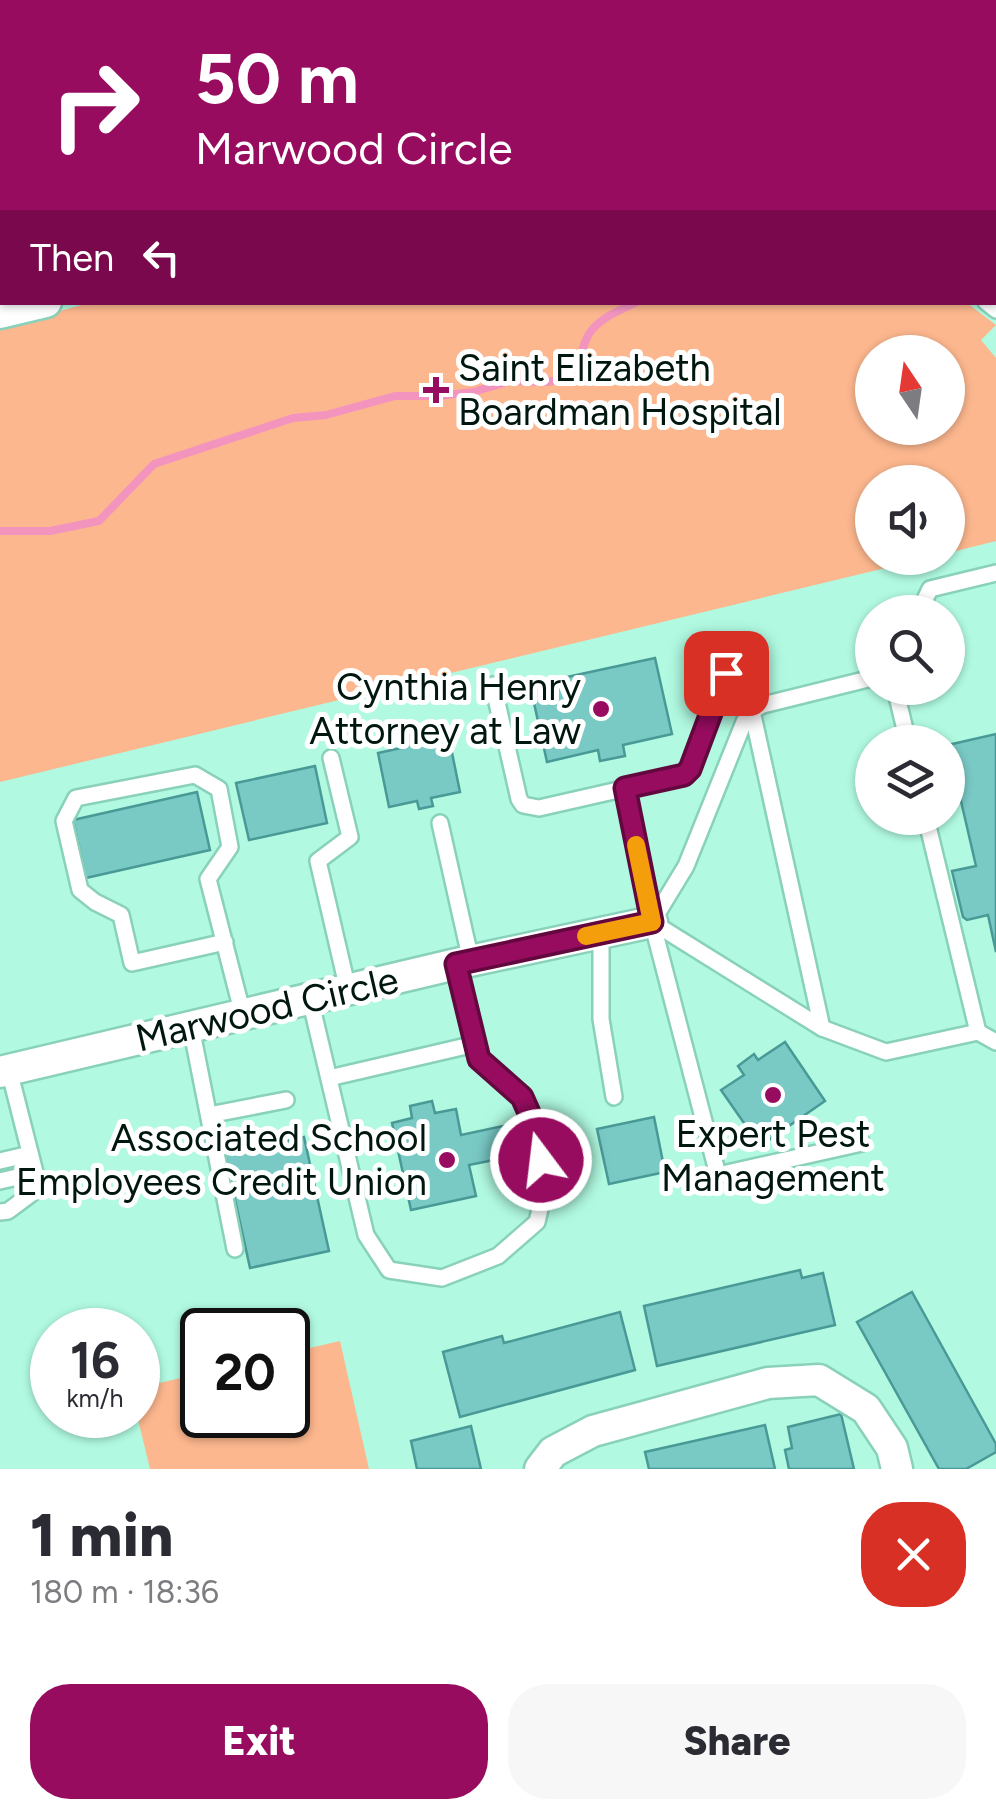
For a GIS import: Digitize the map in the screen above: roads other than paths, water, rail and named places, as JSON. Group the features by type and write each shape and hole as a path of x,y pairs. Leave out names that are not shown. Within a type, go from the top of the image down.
{"street":[{"path":"0,313 33,305"},
{"name":"Marwood Circle","path":"4,1068 652,922"},
{"path":"540,1469 552,1452 593,1431 768,1383 819,1380 866,1409 892,1448 897,1469"}],"lane":[{"path":"927,595 930,589 996,573"},
{"path":"493,684 523,804 539,808 684,775 690,769 739,641"},
{"path":"652,922 686,866 744,722 752,711 855,682"},
{"path":"752,711 822,1028"},
{"path":"331,758 350,836 318,862 348,990"},
{"path":"225,942 132,964 121,915 80,890 64,820 76,798 195,774 218,789 230,847 208,879 225,942 243,1015"},
{"path":"625,788 652,922 718,1175 862,1143"},
{"path":"310,999 366,1234 388,1270 442,1278 498,1256 537,1222 545,1188 538,1133 522,1097 479,1059 440,823"},
{"path":"930,835 978,1032"},
{"path":"652,922 822,1028 886,1052 978,1032 996,1042"},
{"path":"602,932 601,1019 614,1097"},
{"path":"191,1027 235,1249"},
{"path":"329,1078 475,1044"},
{"path":"0,1212 8,1211 39,1188 4,1068"},
{"path":"209,1114 286,1100"},
{"path":"0,1161 30,1154"},
{"path":"0,1181 35,1173"}],"waterway":[{"path":"0,531 50,531 99,521 154,464 293,418 326,415 395,396 439,396 473,392 510,381 572,378 589,333 607,317 631,305"}],"place":[{"name":"Saint Elizabeth Boardman Hospital","path":"436,390"},
{"name":"Cynthia Henry Attorney at Law","path":"601,709"},
{"name":"Expert Pest Management","path":"773,1095"},
{"name":"Associated School Employees Credit Union","path":"447,1160"}]}
